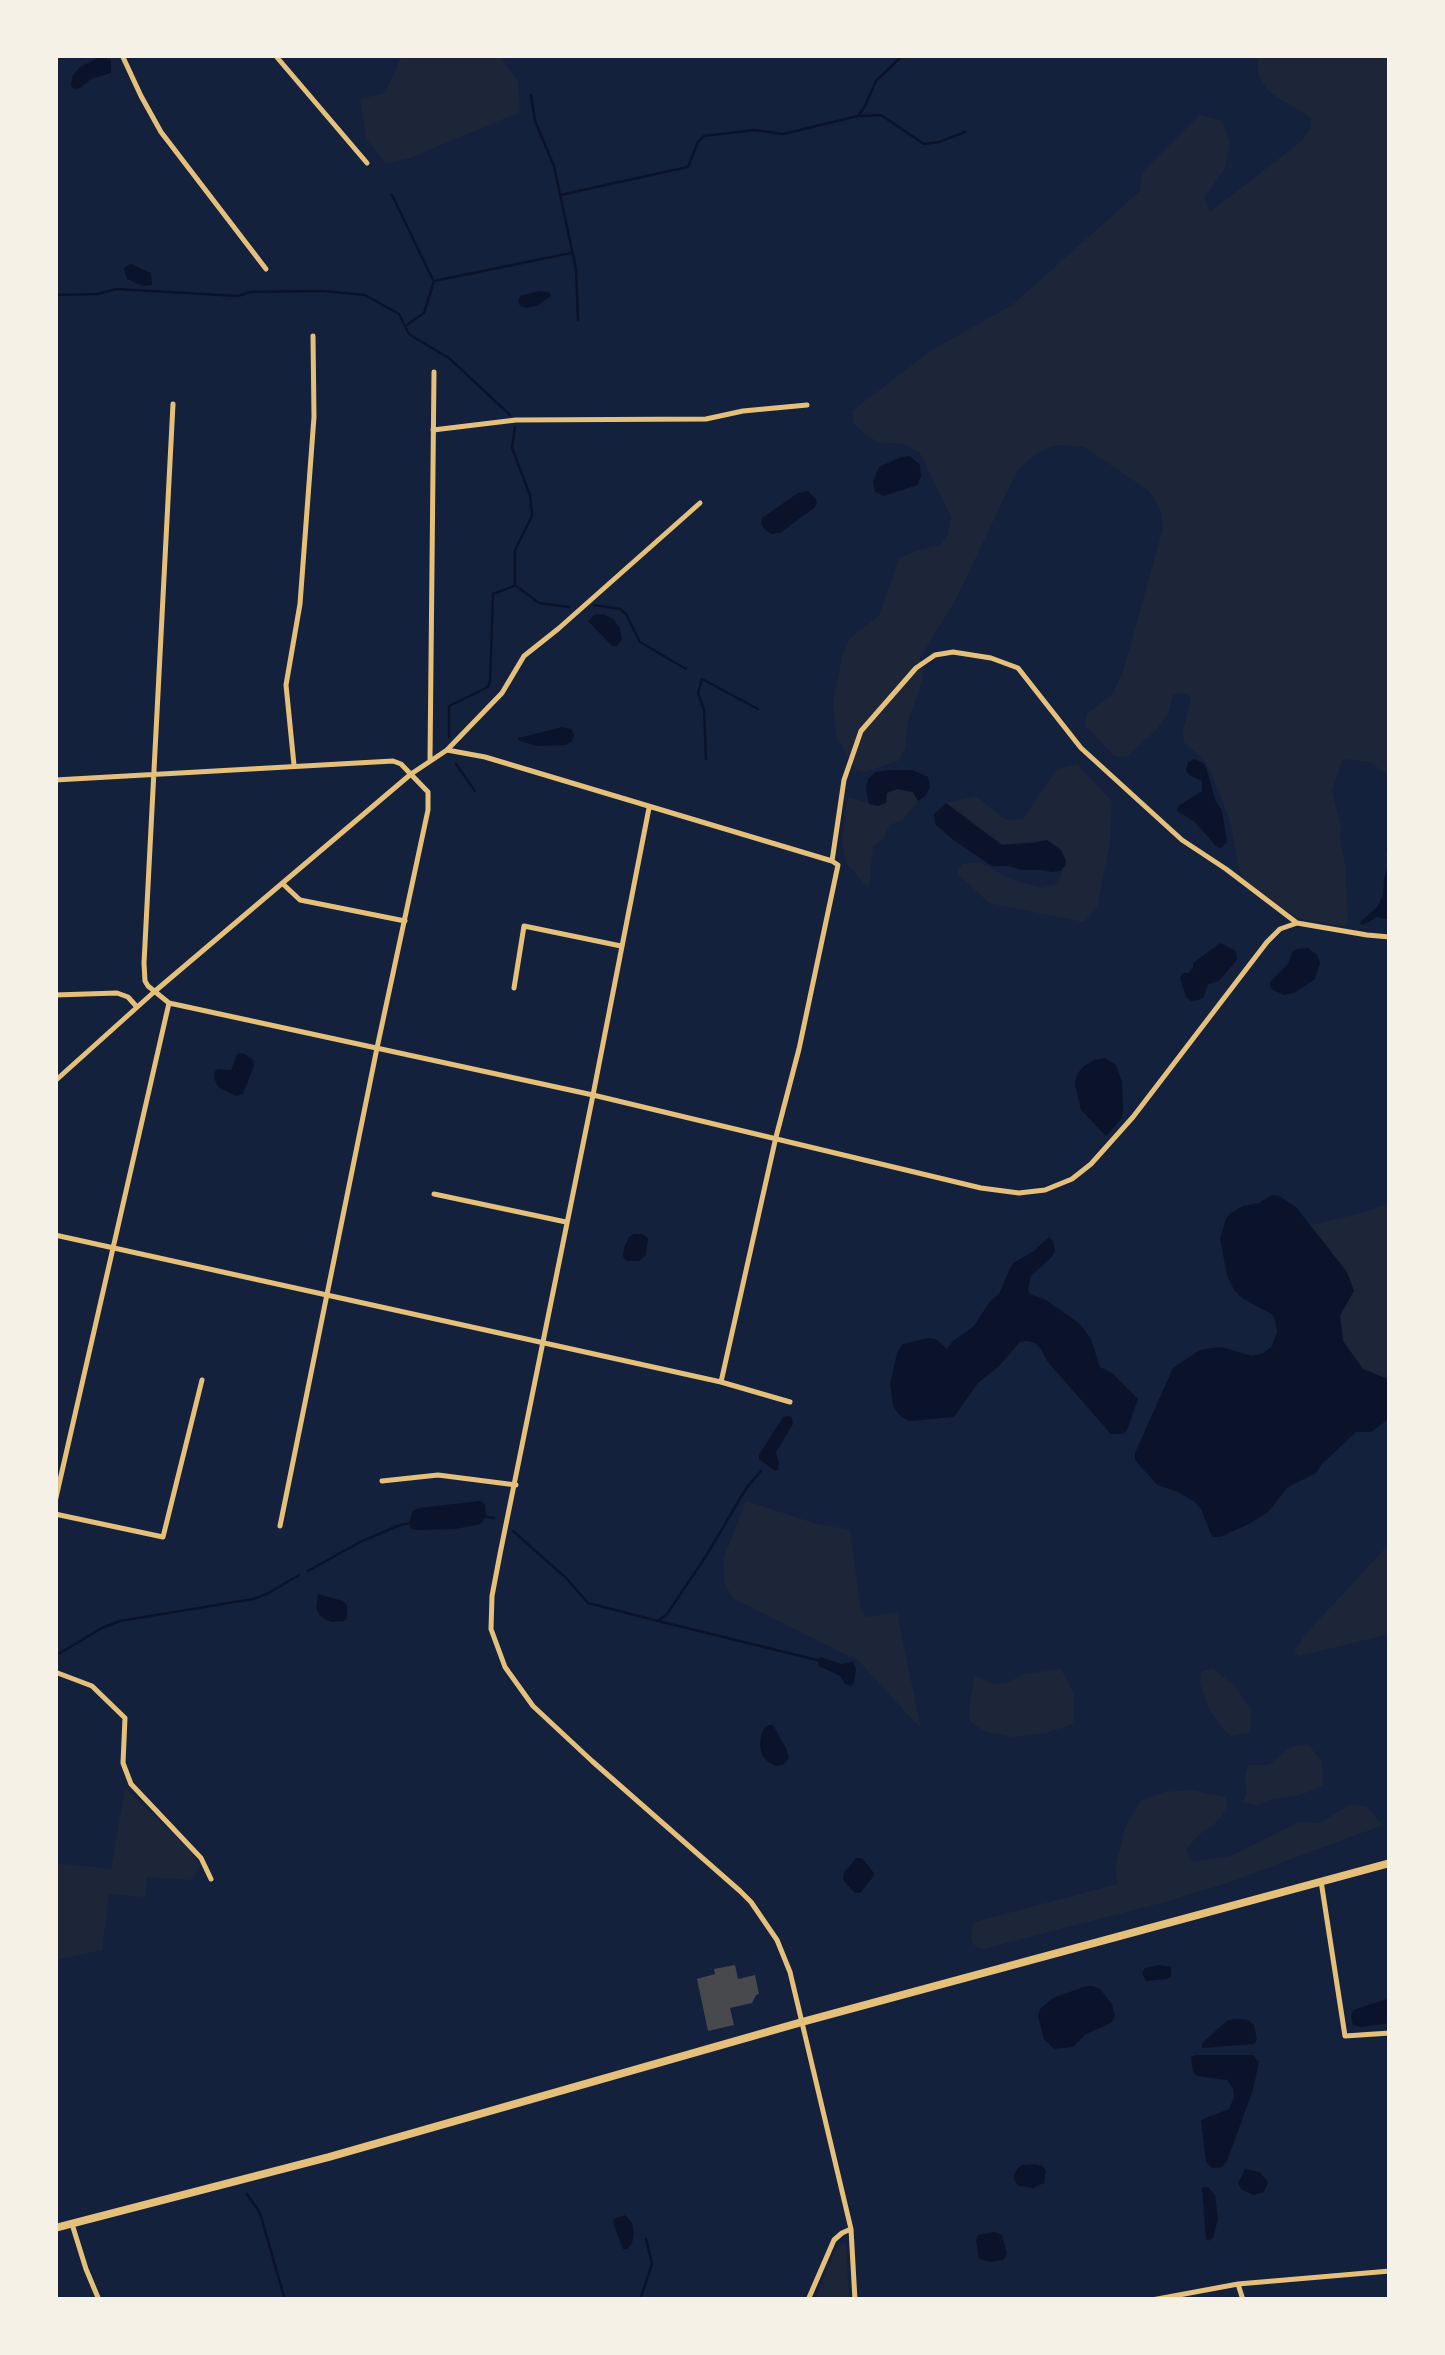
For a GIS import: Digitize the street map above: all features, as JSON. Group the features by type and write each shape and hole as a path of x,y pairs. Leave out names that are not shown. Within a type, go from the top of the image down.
{"main road":[{"path":"55,2228 1390,1863"}],"street":[{"path":"122,55 161,132 266,269"},
{"path":"275,55 366,163"},
{"path":"294,766 286,684 300,604 314,417 313,336"},
{"path":"430,760 434,372"},
{"path":"173,404 144,964 145,981 169,1002 594,1095 1001,1191 1034,1192 1072,1179 1092,1164 1133,1117 1267,942 1280,929 1297,923"},
{"path":"433,430 516,420 706,419 806,405"},
{"path":"55,1081 411,774 447,750 502,693 524,656 700,503"},
{"path":"720,1382 799,1049 835,863 844,780 861,731 916,668 934,654 953,652 991,658 1018,668 1081,748 1182,840 1297,923 1390,937"},
{"path":"447,750 484,757 835,863"},
{"path":"55,780 394,761 424,786 429,800 280,1526"},
{"path":"649,808 490,1618 505,1667 521,1692 750,1902 771,1931 783,1954 802,2022 852,2228 856,2300"},
{"path":"283,884 300,900 405,920"},
{"path":"514,988 524,926 622,947"},
{"path":"55,995 117,993 128,997 137,1007"},
{"path":"55,1502 169,1002"},
{"path":"434,1194 566,1222"},
{"path":"55,1235 720,1382 790,1402"},
{"path":"55,1514 163,1537 202,1380"},
{"path":"382,1481 438,1475 516,1485"},
{"path":"55,1672 92,1686 125,1718 123,1763 130,1784 201,1858 211,1879"},
{"path":"1321,1881 1344,2036 1390,2032"},
{"path":"72,2224 99,2300"},
{"path":"808,2300 834,2240 852,2228"},
{"path":"1152,2300 1238,2284 1390,2271"},
{"path":"1238,2284 1242,2300"}],"shaded area":[{"path":"402,55 499,55 518,81 520,112 410,158 385,163 367,140 360,99 385,93"},
{"path":"1258,55 1390,55 1390,772 1383,772 1371,762 1343,759 1332,790 1345,864 1348,920 1343,926 1297,918 1245,883 1229,818 1212,775 1203,759 1184,742 1191,700 1186,693 1173,695 1168,714 1157,729 1126,757 1114,756 1085,725 1087,714 1112,694 1123,672 1163,528 1160,509 1149,491 1084,447 1057,445 1039,452 1018,469 956,599 920,658 923,678 908,722 905,749 898,761 864,772 856,770 836,736 833,701 850,638 879,616 899,559 940,545 948,535 951,517 920,453 904,444 879,442 865,435 853,422 852,411 932,350 1012,305 1140,191 1143,172 1200,115 1222,121 1230,142 1225,168 1204,198 1210,212 1299,143 1311,129 1311,118 1269,92 1258,74"},
{"path":"105,57 111,61 111,73 74,89 73,75 80,67"},
{"path":"131,264 151,273 152,285 143,286 127,279 124,268"},
{"path":"550,292 551,296 538,305 520,306 520,296"},
{"path":"910,456 920,465 917,485 884,496 875,492 873,482 879,467"},
{"path":"808,491 816,499 814,508 780,533 771,534 764,529 762,518 798,493"},
{"path":"603,614 620,628 622,639 617,646 612,646 588,621"},
{"path":"562,727 571,729 574,735 566,745 538,746 518,738"},
{"path":"1194,759 1206,767 1222,810 1227,842 1221,848 1195,822 1177,811 1178,806 1202,791 1202,781 1186,770 1188,762"},
{"path":"1077,764 1112,801 1110,842 1097,907 1084,922 989,903 957,873 962,864 979,862 1013,880 1041,888 1058,884 1066,861 1061,850 1047,840 1002,845 946,803 976,796 1006,820 1023,819 1057,769"},
{"path":"912,770 928,777 930,788 918,801 913,792 897,789 887,793 886,803 869,804 868,779 875,772"},
{"path":"897,789 913,792 918,801 902,821 889,825 884,838 873,847 869,889 846,863 842,840 848,797 878,806 887,793"},
{"path":"946,803 1002,845 1047,840 1061,850 1065,866 1052,872 992,866 935,824 934,814"},
{"path":"1390,846 1390,920 1377,917 1360,924 1383,895 1389,863 1386,848"},
{"path":"1220,943 1236,951 1237,960 1219,981 1208,984 1204,997 1191,1001 1180,978"},
{"path":"1308,948 1320,963 1315,979 1294,993 1284,995 1271,989 1270,982 1288,964 1292,952"},
{"path":"243,1053 253,1060 254,1066 243,1094 236,1096 218,1087 215,1071 231,1070 237,1054"},
{"path":"1105,1058 1116,1065 1122,1082 1123,1108 1122,1118 1106,1136 1081,1110 1075,1085 1084,1066"},
{"path":"1272,1195 1296,1207 1347,1272 1354,1291 1340,1315 1343,1341 1363,1369 1390,1380 1390,1418 1371,1432 1356,1432 1316,1473 1288,1487 1268,1512 1249,1524 1213,1537 1195,1502 1157,1485 1135,1460 1135,1453 1173,1368 1200,1350 1222,1347 1252,1356 1272,1346 1277,1332 1275,1320 1272,1314 1234,1290 1220,1239 1231,1213"},
{"path":"1390,1203 1390,1380 1363,1369 1343,1341 1340,1315 1348,1303 1311,1225"},
{"path":"634,1234 648,1238 646,1255 639,1261 627,1261 624,1248"},
{"path":"1049,1237 1055,1251 1031,1276 1028,1290 1080,1324 1091,1339 1100,1367 1112,1373 1138,1399 1127,1430 1111,1434 1041,1349 1027,1341 1020,1342 978,1383 954,1417 909,1421 899,1415 893,1406 890,1384 903,1344 928,1338 936,1339 947,1349 974,1326 999,1294 1015,1262"},
{"path":"789,1416 793,1424 776,1452 779,1463 775,1471 759,1455 783,1417"},
{"path":"480,1501 485,1504 486,1516 481,1524 418,1530 411,1529 409,1524 412,1512 418,1508"},
{"path":"746,1501 817,1524 850,1530 861,1609 866,1617 897,1613 921,1729 859,1661 734,1599 725,1585 723,1560"},
{"path":"1390,1543 1390,1634 1299,1656 1294,1651 1305,1635"},
{"path":"318,1594 343,1601 347,1618 331,1622 320,1616 316,1608"},
{"path":"820,1657 841,1664 853,1662 854,1683 845,1684 840,1676 819,1666"},
{"path":"1061,1669 1074,1694 1073,1724 1046,1733 1012,1737 986,1732 970,1722 975,1676 994,1684"},
{"path":"1213,1669 1234,1685 1251,1709 1250,1733 1231,1736 1209,1709 1200,1683 1201,1672"},
{"path":"773,1725 786,1748 789,1758 783,1765 776,1766 762,1755 761,1736"},
{"path":"1308,1744 1322,1762 1323,1786 1257,1806 1243,1802 1248,1765 1269,1765 1290,1747"},
{"path":"125,1788 189,1849 200,1866 191,1880 147,1877 145,1897 109,1894 102,1950 55,1960 55,1863 111,1869"},
{"path":"1191,1790 1225,1797 1228,1805 1219,1820 1186,1849 1191,1862 1231,1856 1299,1822 1320,1823 1351,1804 1367,1807 1383,1825 1165,1902 983,1949 971,1941 975,1922 1117,1884 1116,1865 1125,1828 1140,1801 1165,1792"},
{"path":"856,1858 862,1858 874,1873 860,1893 855,1893 843,1880"},
{"path":"1171,1967 1171,1976 1146,1981 1142,1973 1145,1968"},
{"path":"1086,1986 1100,1989 1112,2004 1115,2016 1111,2023 1086,2034 1073,2047 1054,2049 1044,2039 1040,2009 1053,1998"},
{"path":"1390,1998 1390,2023 1353,2025 1353,2010"},
{"path":"1228,2020 1254,2025 1254,2044 1202,2048 1202,2043"},
{"path":"1253,2055 1259,2062 1253,2090 1222,2167 1212,2168 1206,2162 1201,2120 1229,2109 1233,2088 1227,2080 1197,2076 1191,2057"},
{"path":"1035,2164 1046,2171 1044,2183 1033,2188 1019,2186 1014,2176 1017,2169"},
{"path":"1245,2169 1260,2172 1268,2182 1264,2192 1253,2195 1241,2189 1238,2183"},
{"path":"1208,2187 1215,2195 1218,2219 1213,2238 1208,2241 1202,2188"},
{"path":"625,2215 634,2234 632,2243 623,2249 613,2223"},
{"path":"978,2235 1002,2235 1007,2254 1003,2260 979,2259"},
{"path":"846,2242 849,2300 815,2300 836,2248"}],"building":[{"path":"735,1965 738,1979 755,1975 759,1994 752,2003 730,2008 734,2025 708,2031 697,1979 715,1974 714,1969"}],"waterway":[{"path":"858,116 876,81 903,55"},
{"path":"531,95 535,121 554,166 576,269 578,320"},
{"path":"560,195 688,167 704,136 754,130 783,134 858,116 881,115 924,144 965,132"},
{"path":"392,195 433,280"},
{"path":"405,326 424,313 434,281 571,253"},
{"path":"55,295 98,294 116,289 238,296 250,292 323,291 365,295 399,314 409,334 450,359 510,415"},
{"path":"515,427 512,448 530,495 532,516 515,550 515,585 539,603 569,607"},
{"path":"449,737 449,706 488,687 490,681 493,594 514,586"},
{"path":"594,605 620,609 640,642 686,669"},
{"path":"706,759 704,710 698,693 702,679 758,709"},
{"path":"456,764 475,791"},
{"path":"513,1531 588,1603 658,1621 667,1614 761,1471"},
{"path":"483,1516 494,1518"},
{"path":"308,1571 360,1542 411,1523"},
{"path":"55,1656 120,1621 253,1599 299,1575"},
{"path":"658,1621 817,1660"},
{"path":"247,2194 260,2213 285,2300"},
{"path":"640,2300 652,2264 646,2239"}]}
